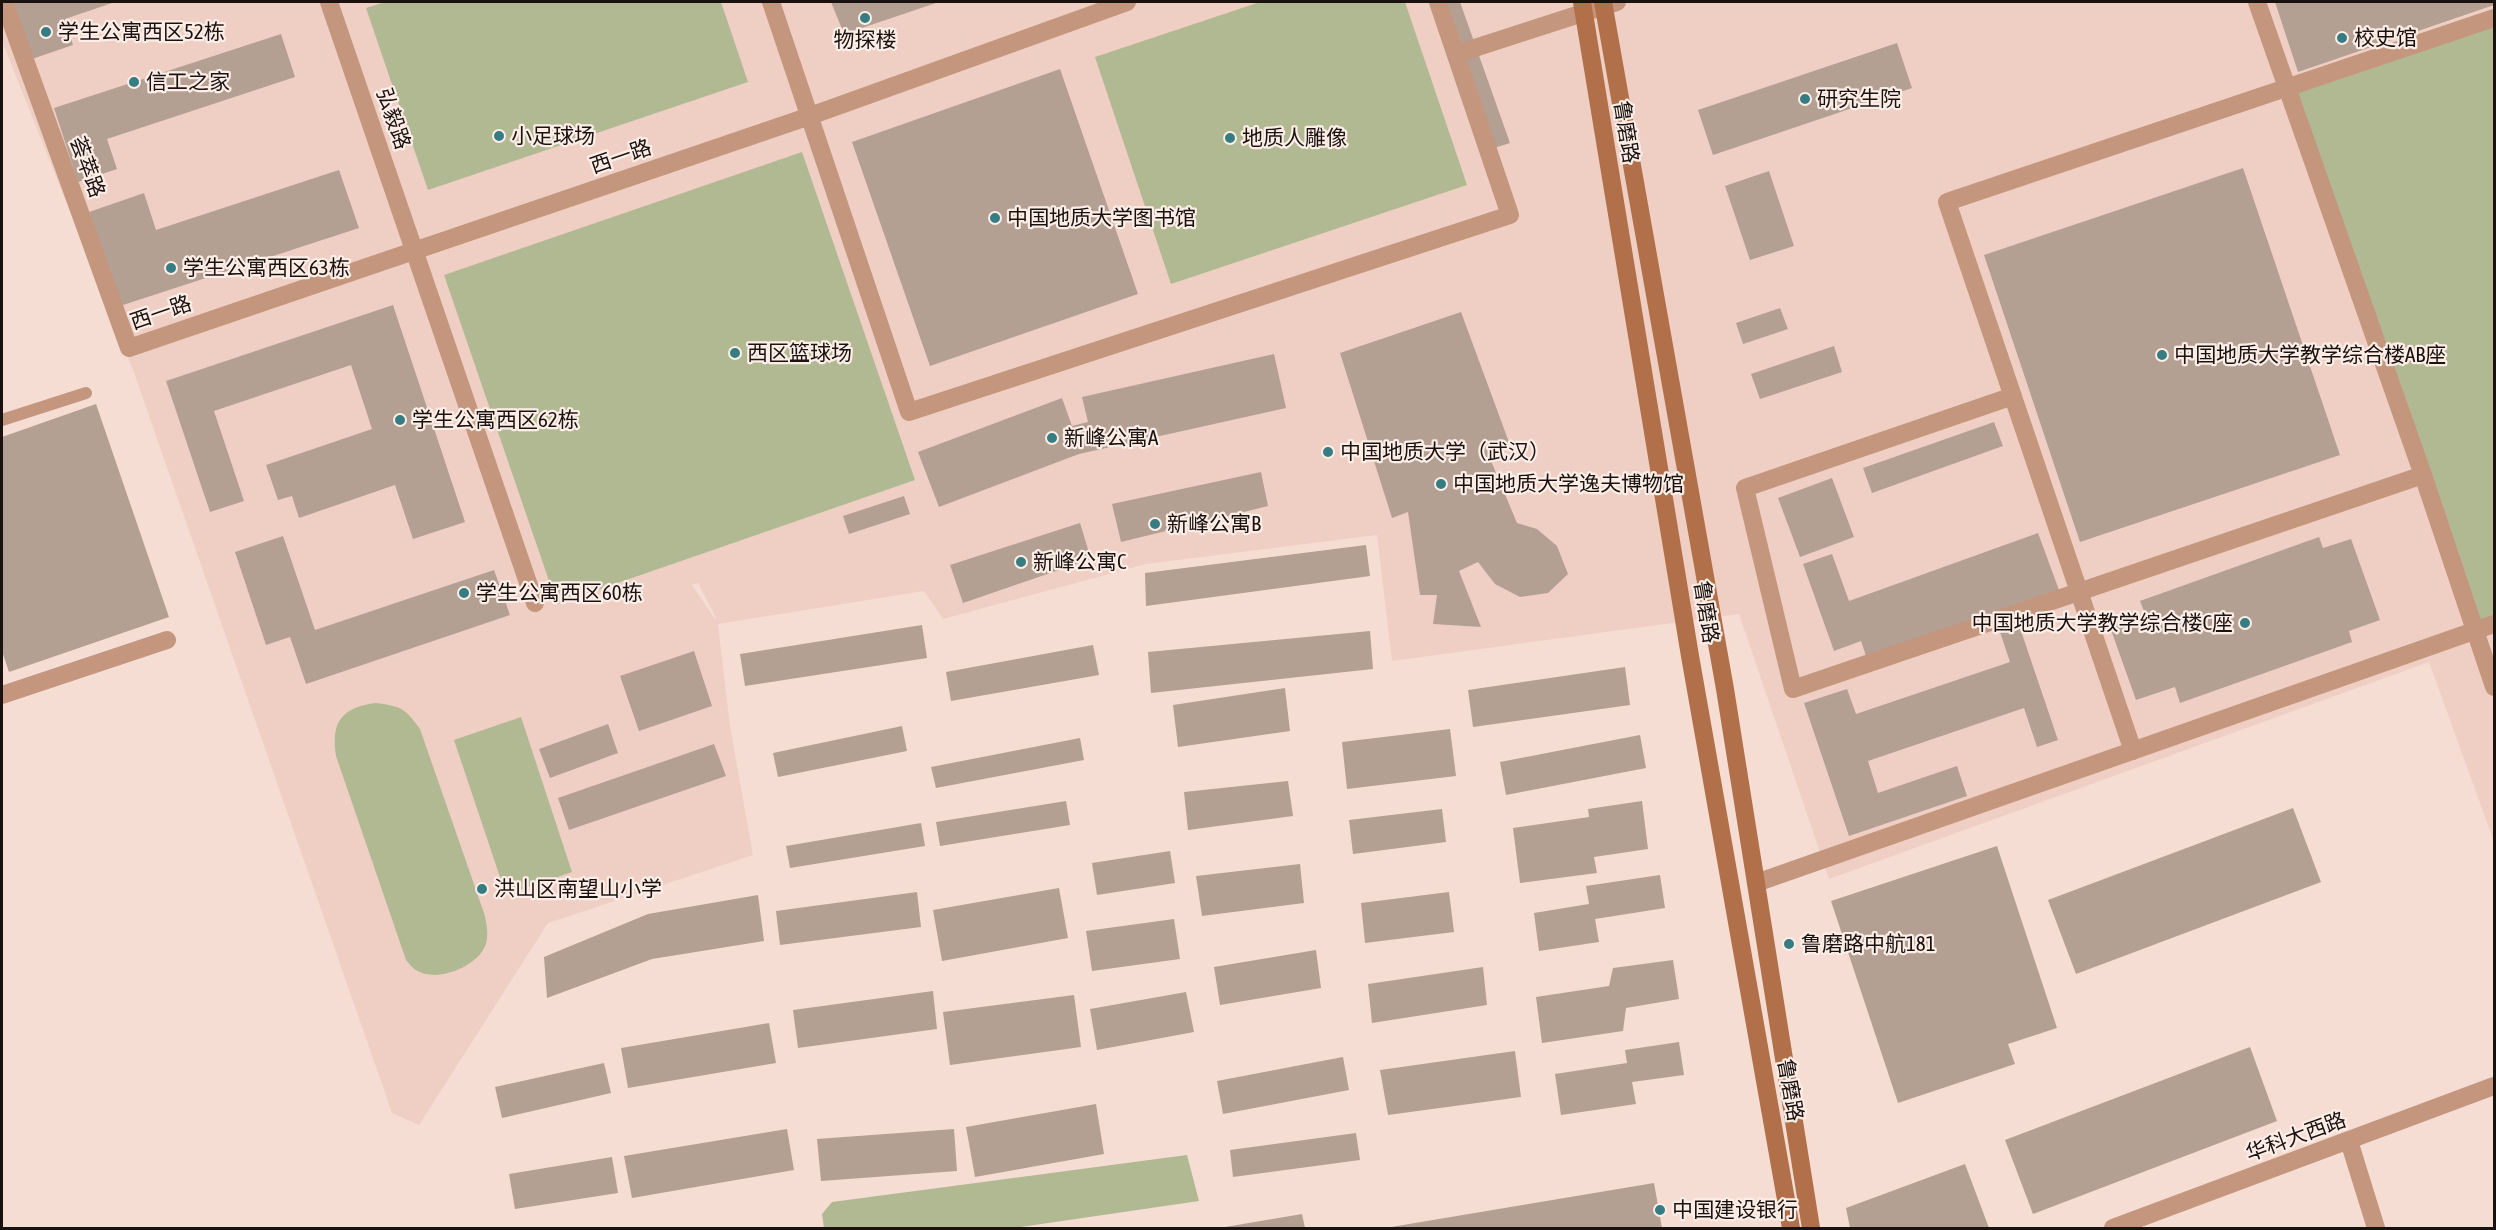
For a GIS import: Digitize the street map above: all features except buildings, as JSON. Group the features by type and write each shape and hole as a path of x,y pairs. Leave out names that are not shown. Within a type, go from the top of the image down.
{"main road":[{"name":"鲁磨路","path":"1608,3 1725,689 1810,1228"},
{"name":"鲁磨路","path":"1583,7 1690,656 1791,1228"}],"street":[{"name":"荟萃路","path":"4,2 129,348"},
{"name":"弘毅路","path":"329,2 535,603"},
{"path":"771,2 909,412 1510,215 1438,2"},
{"name":"西一路","path":"129,348 810,116 1126,2"},
{"path":"2257,2 2424,475 2494,687"},
{"path":"1456,54 1583,7 1608,3"},
{"path":"2133,751 1947,202 2494,18"},
{"path":"2013,396 1745,488 1793,689 2424,475"},
{"path":"1756,883 2494,624"},
{"path":"2,695 167,640"},
{"name":"华科大西路","path":"2113,1228 2494,1086"},
{"path":"2349,1141 2376,1228"}],"lane":[{"path":"2,420 86,393"}],"shaded area":[{"name":"中国地质大学（武汉）","path":"2,2 2494,2 2494,842 2429,662 1829,879 1739,614 1392,661 1377,535 1146,564 943,619 924,591 718,624 730,726 753,855 548,923 419,1125 392,1113 133,370 2,41","holes":["698,583 715,619 692,585"]}],"green space":[{"name":"小足球场","path":"385,2 721,2 748,82 428,190 366,8"},
{"path":"1260,2 1405,2 1467,185 1171,284 1095,57"},
{"path":"2494,18 2494,623 2475,631 2288,88"},
{"path":"802,152 915,480 557,604 444,275"},
{"path":"375,703 402,709 420,729 484,913 487,942 483,950 471,963 453,972 424,974 406,960 336,756 335,734 341,719 354,709"},
{"path":"521,717 572,872 506,895 454,740"},
{"path":"1187,1155 1199,1201 1014,1228 824,1228 822,1214 832,1202"}],"place":[{"name":"物探楼","path":"865,18"},
{"name":"学生公寓西区52栋","path":"46,32"},
{"name":"校史馆","path":"2342,38"},
{"name":"信工之家","path":"134,82"},
{"name":"研究生院","path":"1805,99"},
{"name":"小足球场","path":"499,136"},
{"name":"地质人雕像","path":"1230,138"},
{"name":"中国地质大学图书馆","path":"995,218"},
{"name":"学生公寓西区63栋","path":"171,268"},
{"name":"西区篮球场","path":"735,353"},
{"name":"中国地质大学教学综合楼AB座","path":"2162,355"},
{"name":"学生公寓西区62栋","path":"400,420"},
{"name":"新峰公寓A","path":"1052,438"},
{"name":"中国地质大学（武汉）","path":"1328,452"},
{"name":"中国地质大学逸夫博物馆","path":"1441,484"},
{"name":"新峰公寓B","path":"1155,524"},
{"name":"新峰公寓C","path":"1021,562"},
{"name":"学生公寓西区60栋","path":"464,593"},
{"name":"中国地质大学教学综合楼C座","path":"2245,623"},
{"name":"洪山区南望山小学","path":"482,889"},
{"name":"鲁磨路中航181","path":"1789,944"},
{"name":"中国建设银行","path":"1660,1210"}]}
